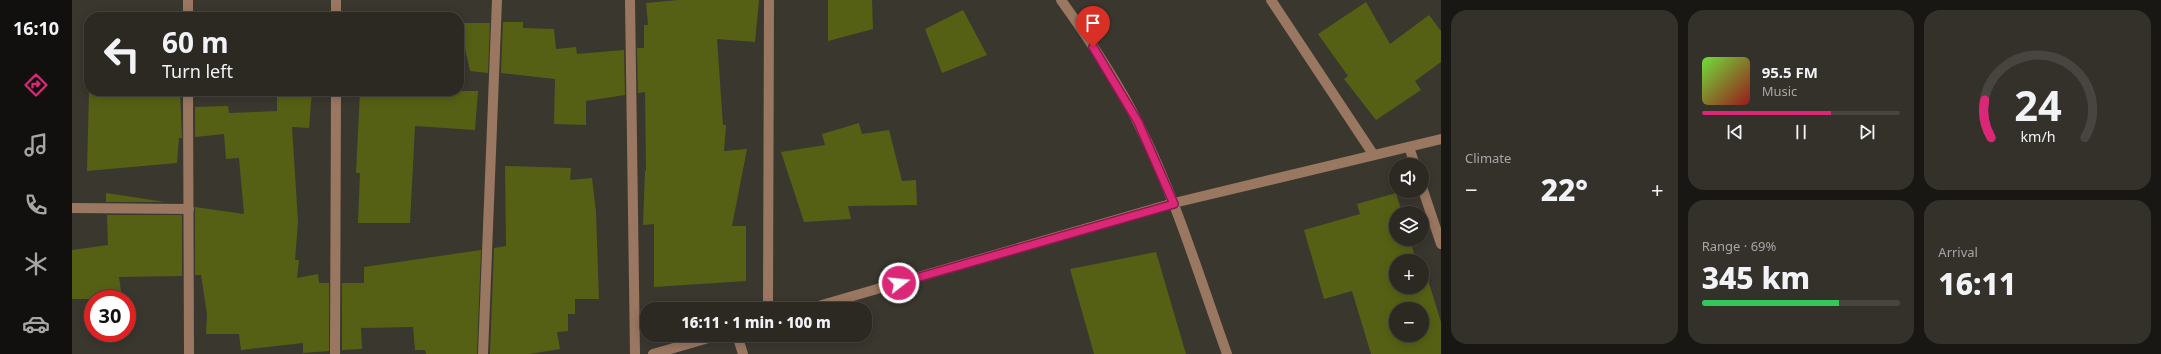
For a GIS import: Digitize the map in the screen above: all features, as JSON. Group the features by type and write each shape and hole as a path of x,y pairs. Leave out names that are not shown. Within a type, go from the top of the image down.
{"street":[{"path":"188,0 188,12"},
{"path":"336,0 336,12"},
{"path":"483,354 497,0"},
{"path":"630,0 635,354"},
{"path":"768,302 769,0"},
{"path":"1061,0 1086,35 1138,122 1174,204 1227,354"},
{"path":"1271,0 1373,154"},
{"path":"188,96 189,354"},
{"path":"335,354 336,96"},
{"path":"832,302 1174,204 1373,154 1441,139"},
{"path":"1409,147 1413,158"},
{"path":"1426,198 1441,244"},
{"path":"72,208 188,209"},
{"path":"653,354 695,342"},
{"path":"739,342 743,354"}],"building":[{"path":"678,0 759,0 755,42 717,39 723,125 726,125 724,151 747,149 732,226 746,226 746,281 654,287 654,224 643,225 646,171 645,92 638,93 637,48 644,48 644,25 648,25 646,3"},
{"path":"828,0 872,0 873,29 828,41"},
{"path":"1366,2 1390,44 1429,15 1441,31 1441,62 1415,81 1421,90 1376,120 1344,79 1348,76 1318,34"},
{"path":"963,10 987,55 942,73 925,29"},
{"path":"503,22 523,22 523,28 554,29 556,49 576,47 577,54 624,50 625,95 586,101 586,125 554,124 555,79 501,73"},
{"path":"464,23 490,23 488,73 470,71 464,45"},
{"path":"464,91 478,91 475,130 415,126 410,223 358,223 360,173 356,173 360,96 464,96"},
{"path":"89,96 180,96 182,138 179,138 177,163 87,171"},
{"path":"277,96 312,96 309,128 292,127 298,222 295,260 299,260 297,278 318,274 319,283 329,283 329,351 303,353 303,343 241,350 239,334 206,334 207,314 201,275 195,275 195,207 244,214 239,158 226,159 224,134 195,137 195,107 228,106 229,113 277,111"},
{"path":"859,123 862,134 889,130 902,181 916,180 917,205 848,206 851,219 804,222 781,152 825,145 822,134"},
{"path":"505,166 571,168 570,180 592,178 596,212 599,299 575,299 575,314 568,314 568,331 557,332 560,349 529,354 490,354 494,248 506,246"},
{"path":"106,193 165,202 106,202"},
{"path":"1389,195 1389,198 1398,198 1400,206 1389,206 1389,246 1412,246 1414,254 1389,254 1389,294 1429,294 1429,283 1441,322 1441,354 1371,354 1352,291 1324,299 1304,230 1360,214 1357,204"},
{"path":"107,215 182,215 182,276 119,277 121,290 84,290 84,299 72,299 72,250 108,245"},
{"path":"481,250 477,354 426,354 425,350 415,350 413,327 361,328 362,349 342,350 342,283 364,283 364,267"},
{"path":"1156,252 1186,354 1094,354 1070,269"}],"route":[{"path":"899,283 1174,204 1138,122 1093,47"}]}
